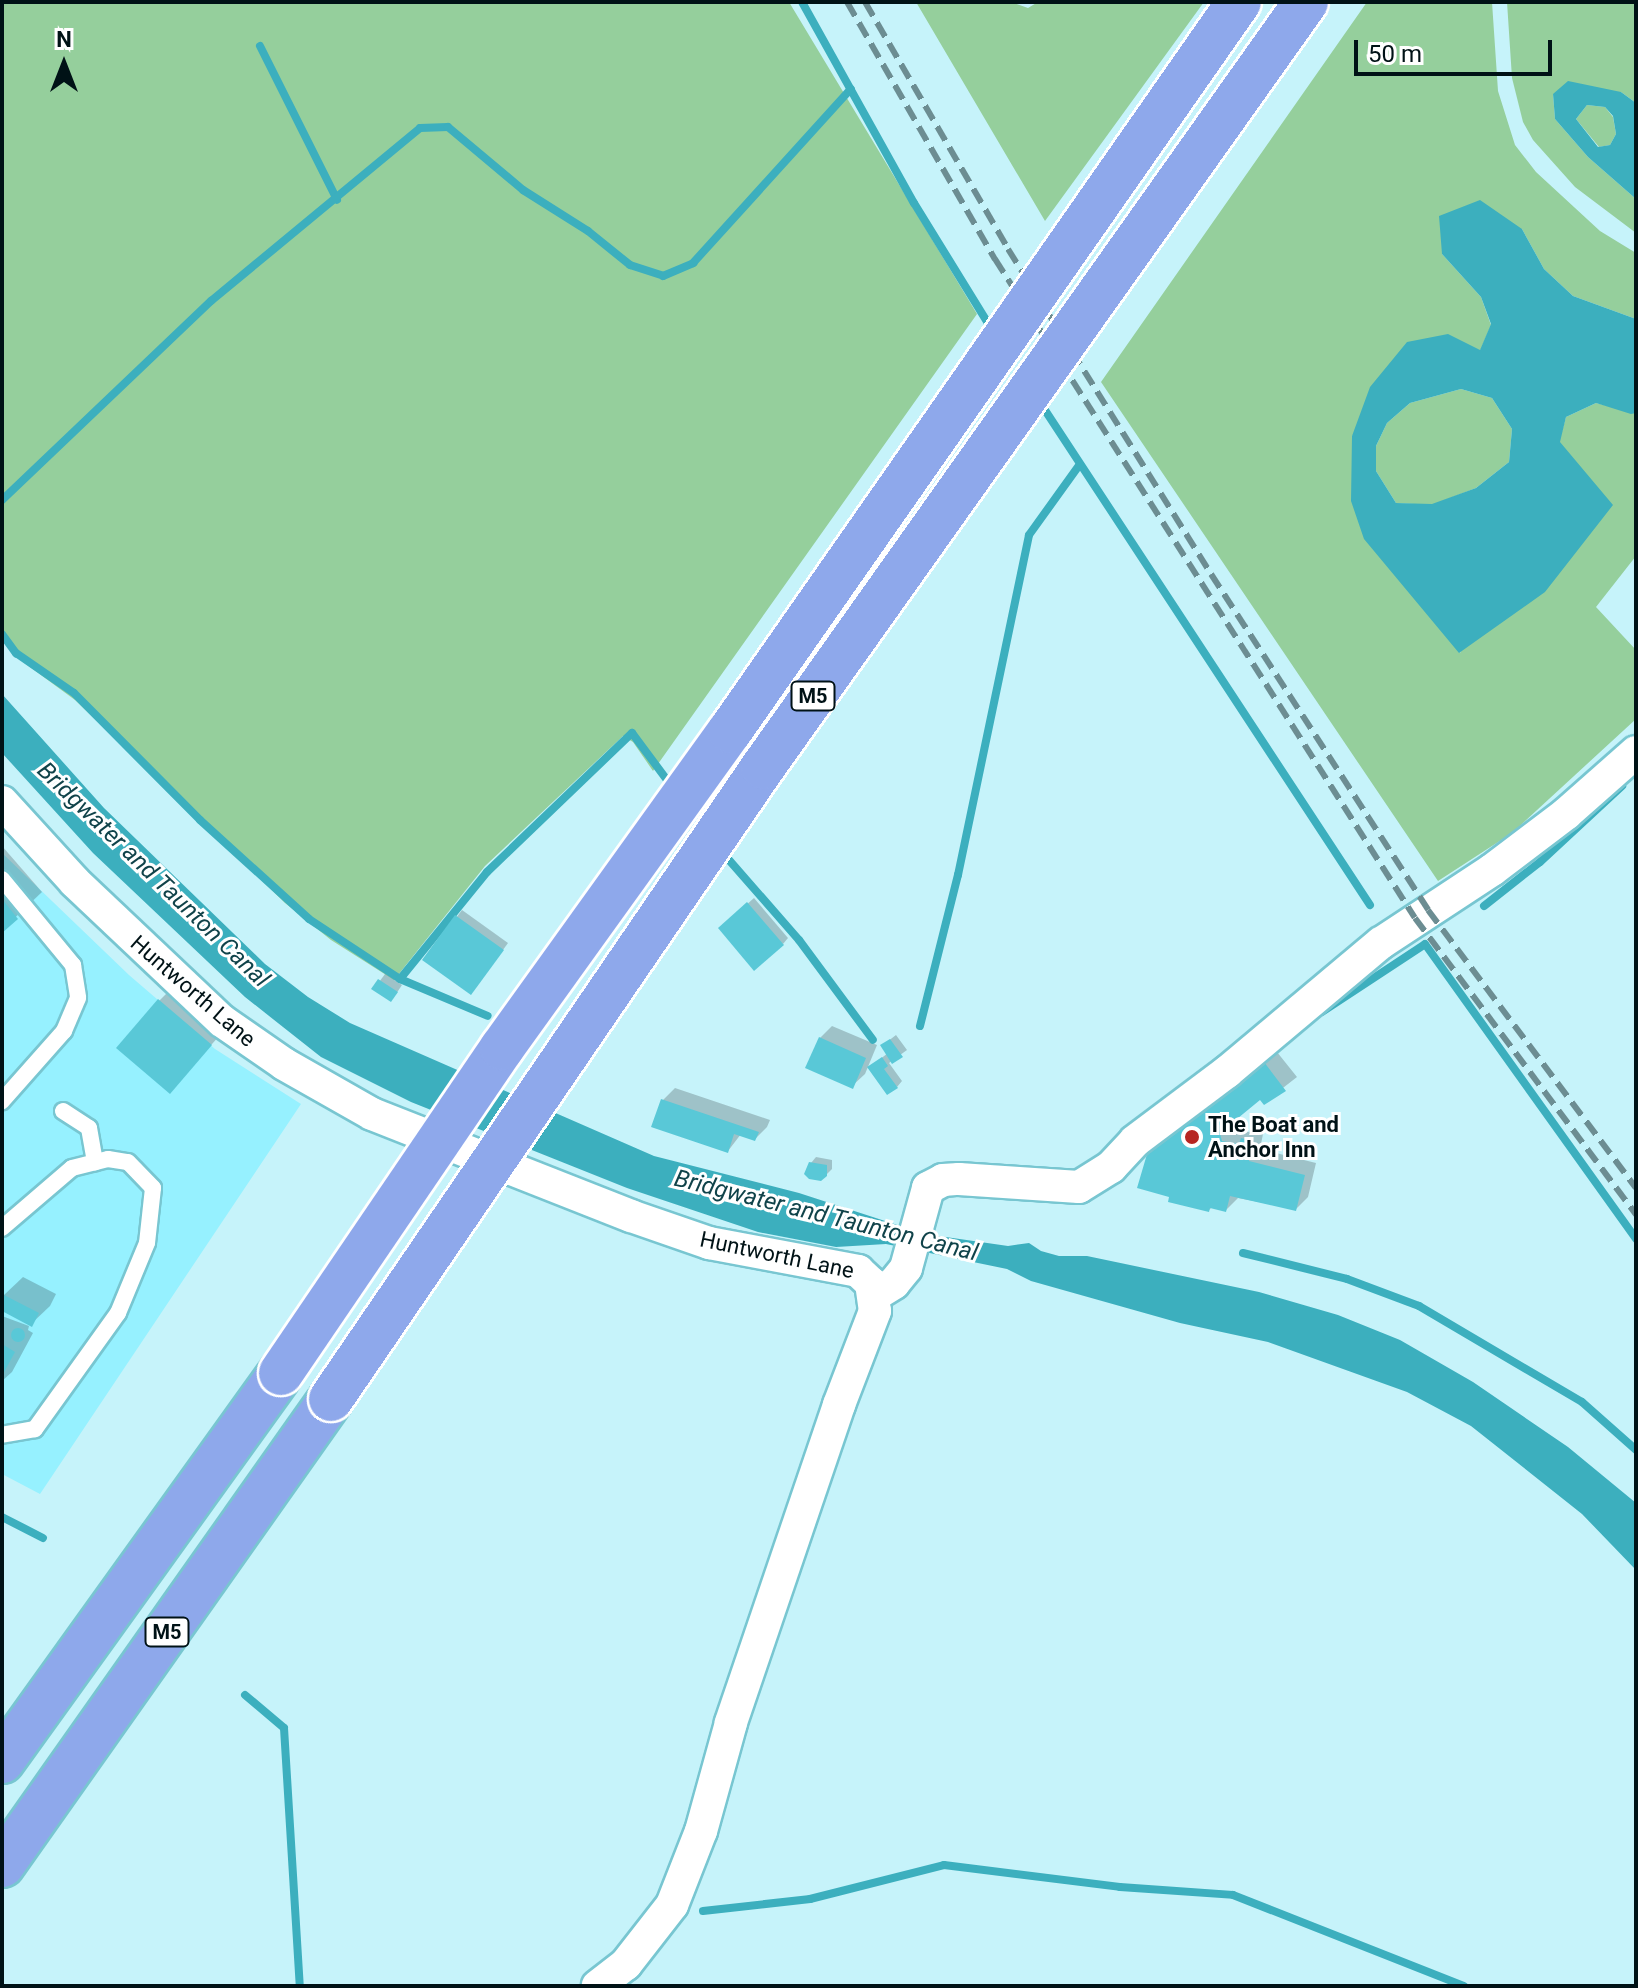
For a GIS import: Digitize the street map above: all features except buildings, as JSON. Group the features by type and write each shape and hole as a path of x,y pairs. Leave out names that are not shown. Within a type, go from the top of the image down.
{"highway":[{"name":"M5","path":"2,1761 281,1373 502,1048 730,731 1239,2"},
{"name":"M5","path":"2,1865 331,1399 763,767 1306,2"}],"street":[{"path":"875,1295 894,1283 906,1268 928,1188 943,1180 1079,1187 1111,1167 1135,1141 1227,1072 1381,943 1492,870 1567,813 1636,752"},
{"name":"Huntworth Lane","path":"2,802 75,882 222,1021 293,1070 372,1114 536,1181 709,1243 858,1271 867,1276 875,1295 875,1311 839,1405 731,1723 701,1831 672,1905 626,1964 598,1986"}],"lane":[{"path":"2,879 73,965 78,998 64,1031 2,1101"},
{"path":"63,1111 89,1128 95,1162"},
{"path":"2,1228 72,1168 108,1159 128,1162 153,1188 147,1243 118,1313 35,1429 2,1435"}],"shaded area":[{"path":"2,853 129,975 215,1049 301,1104 40,1494 2,1474"}],"green space":[{"path":"2,2 789,2 977,314 653,771 633,742 623,736 485,866 394,980 331,940 285,903 75,700 15,656 2,637"},
{"path":"916,2 1011,2 1028,8 1038,2 1204,2 1045,221"},
{"path":"1367,2 1492,2 1498,91 1515,145 1536,172 1600,231 1636,253 1636,319 1573,296 1544,269 1522,229 1442,254 1481,297 1491,325 1480,351 1352,436 1460,653 1559,442 1566,417 1596,403 1636,413 1636,556 1596,607 1636,650 1636,719 1512,833 1438,881 1101,382"},
{"path":"1507,2 1636,2 1636,103 1621,92 1553,94 1555,119 1588,157 1636,199 1636,233 1575,187 1533,140 1523,122 1512,78"},
{"path":"1587,105 1605,107 1613,117 1616,134 1610,145 1599,147 1576,119"},
{"path":"1461,389 1492,398 1512,429 1509,462 1476,488 1432,505 1396,503 1376,471 1376,446 1387,423 1410,403"}],"water":[{"path":"1568,81 1621,92 1636,103 1636,199 1588,157 1555,119 1553,94","holes":["1587,105 1605,107 1613,116 1616,134 1610,145 1598,147 1576,119"]},
{"path":"1480,200 1522,229 1544,269 1573,296 1636,319 1636,413 1596,403 1566,417 1560,442 1613,505 1545,592 1459,653 1364,539 1351,501 1352,436 1370,387 1407,342 1448,334 1480,350 1491,324 1481,297 1442,254 1439,216","holes":["1461,389 1492,398 1512,429 1509,462 1476,488 1432,504 1396,503 1376,471 1376,446 1387,423 1410,403"]},
{"name":"Bridgwater and Taunton Canal","path":"2,694 104,808 265,964 308,997 350,1023 654,1156 799,1193 925,1234 1008,1246 1029,1243 1041,1251 1059,1256 1087,1256 1259,1292 1338,1315 1400,1340 1473,1382 1568,1447 1636,1503 1636,1570 1582,1514 1471,1426 1407,1392 1268,1342 1180,1323 1031,1281 1007,1269 886,1244 836,1247 758,1232 627,1188 411,1102 321,1057 245,997 93,853 2,753"}],"waterway":[{"path":"802,2 914,203 992,330"},
{"path":"260,46 337,200"},
{"path":"2,500 211,301 420,128 448,127 523,190 588,231 630,265 663,276 693,263 851,89"},
{"path":"1039,401 1370,905"},
{"path":"920,1026 958,875 1029,535 1080,464"},
{"path":"2,634 16,653 74,693 200,820 309,919 400,979 488,1016"},
{"path":"400,979 487,872 632,733 673,788"},
{"path":"1484,906 1540,862 1622,786"},
{"path":"722,852 799,940 873,1040"},
{"path":"1322,1012 1425,944 1636,1239"},
{"path":"1243,1253 1347,1279 1419,1306 1582,1402 1636,1450"},
{"path":"2,1517 43,1538"},
{"path":"245,1695 284,1728 300,1986"},
{"path":"703,1911 810,1899 944,1865 1120,1887 1233,1895 1464,1986"}],"railway":[{"path":"847,2 995,259 1415,918 1636,1215"},
{"path":"865,2 1008,249 1211,574 1428,910 1636,1188"}],"place":[{"name":"The Boat and Anchor Inn","path":"1192,1137"}]}
